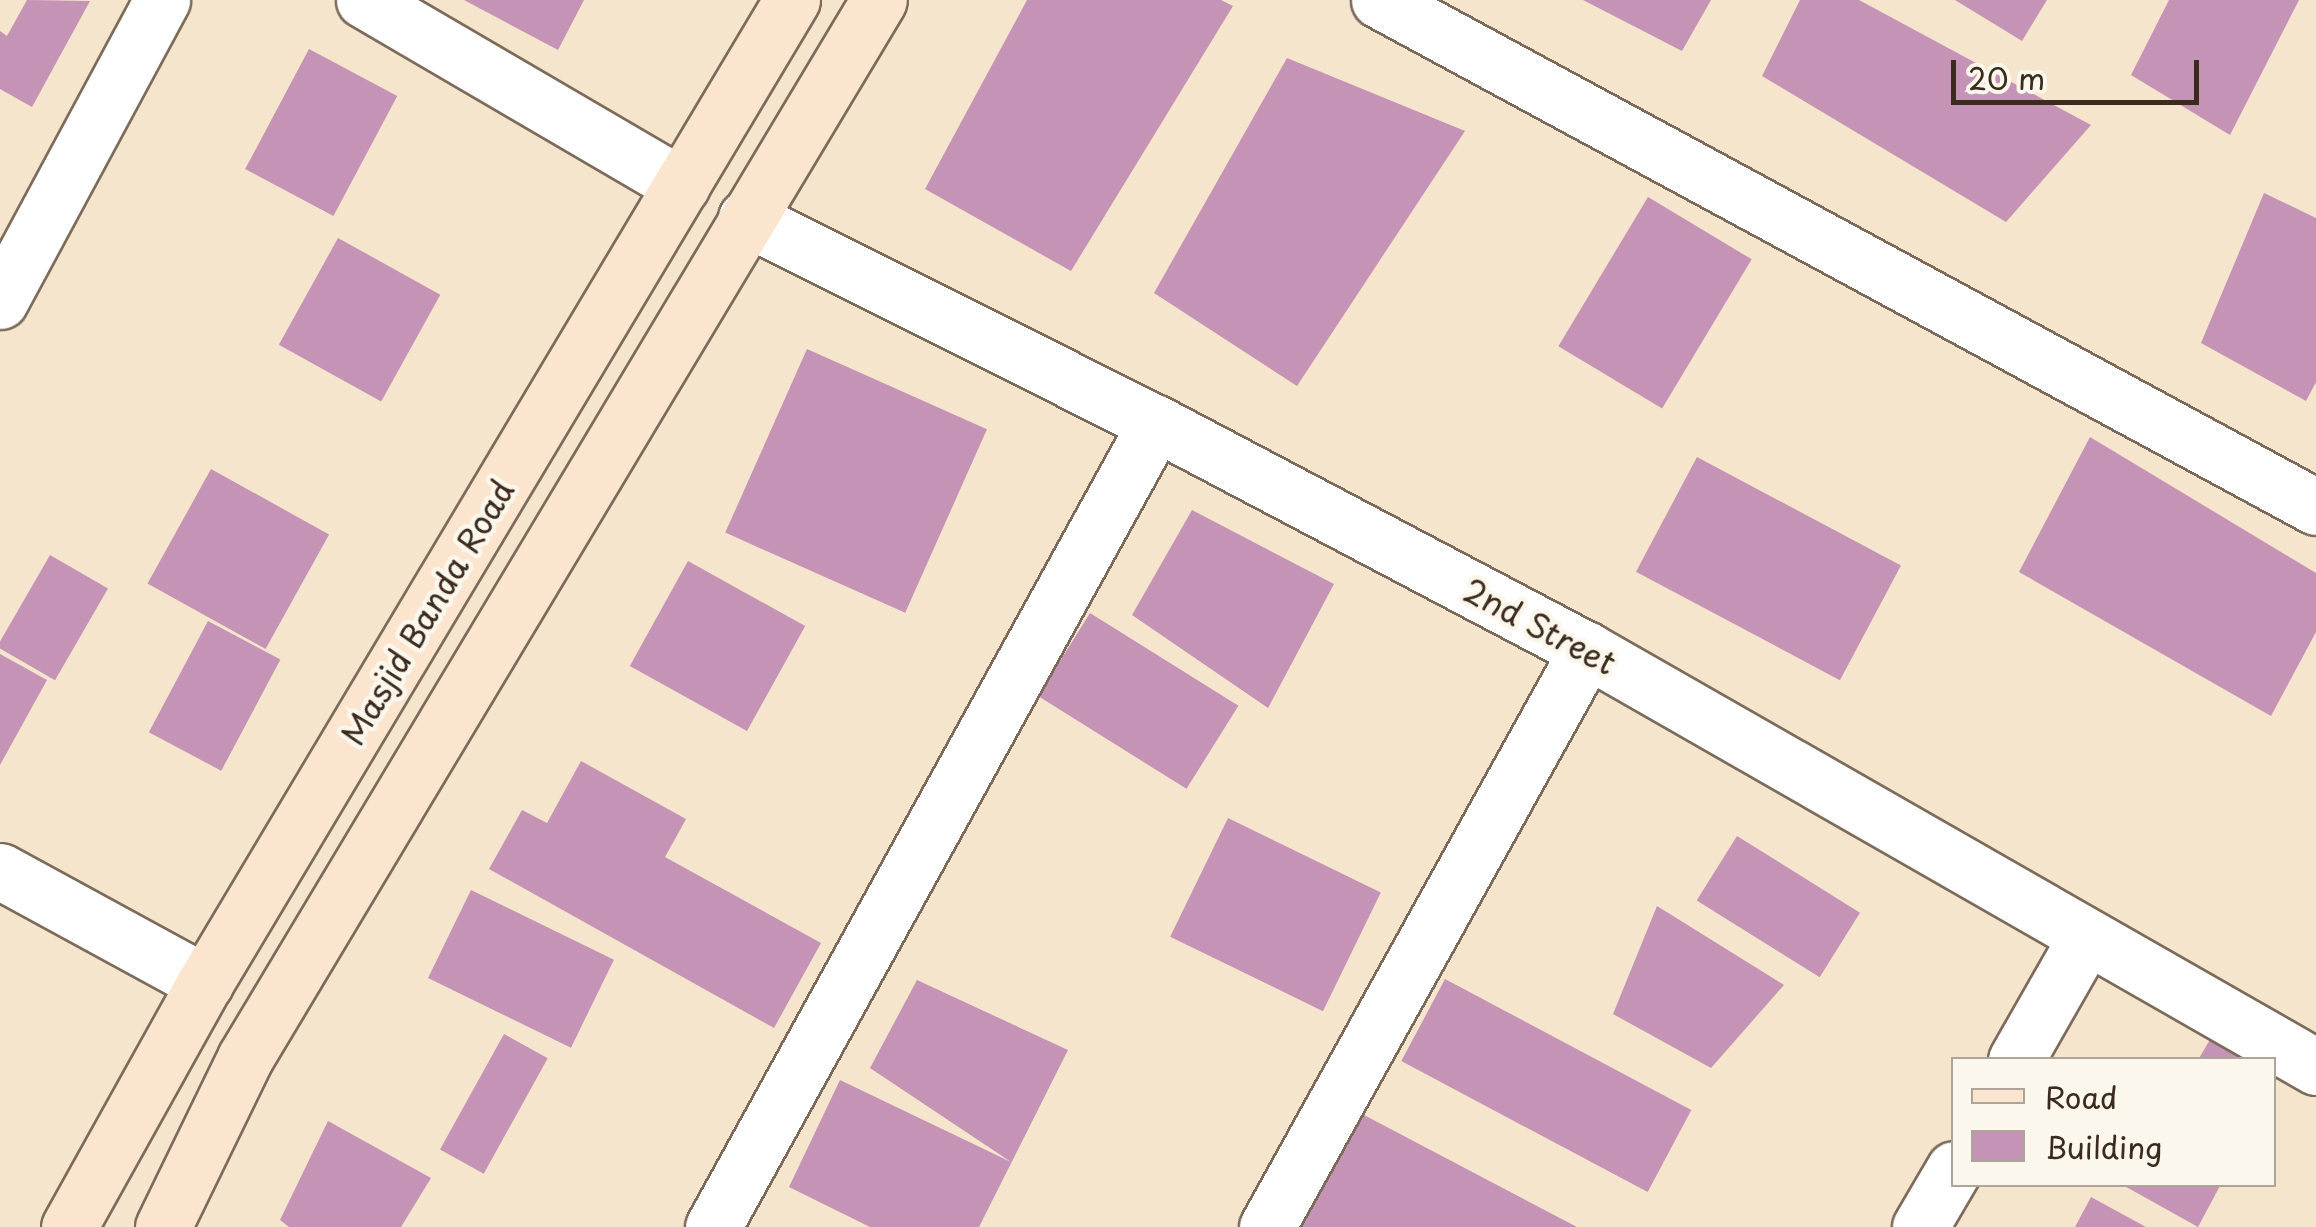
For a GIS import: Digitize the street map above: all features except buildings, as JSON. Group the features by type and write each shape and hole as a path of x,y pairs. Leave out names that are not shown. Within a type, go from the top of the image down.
{"main road":[{"name":"Masjid Banda Road","path":"69,1227 206,982 792,0"},
{"path":"163,1227 245,1058 879,0"}],"street":[{"path":"0,301 162,0"},
{"path":"364,0 682,186"},
{"path":"1378,0 2316,507"},
{"name":"2nd Street","path":"746,218 1156,422 1587,650 2085,939 2316,1067"},
{"path":"713,1227 1156,422"},
{"path":"1267,1227 1587,650"},
{"path":"0,871 206,982"},
{"path":"2018,1057 2085,939"},
{"path":"1920,1227 1951,1174"}]}
